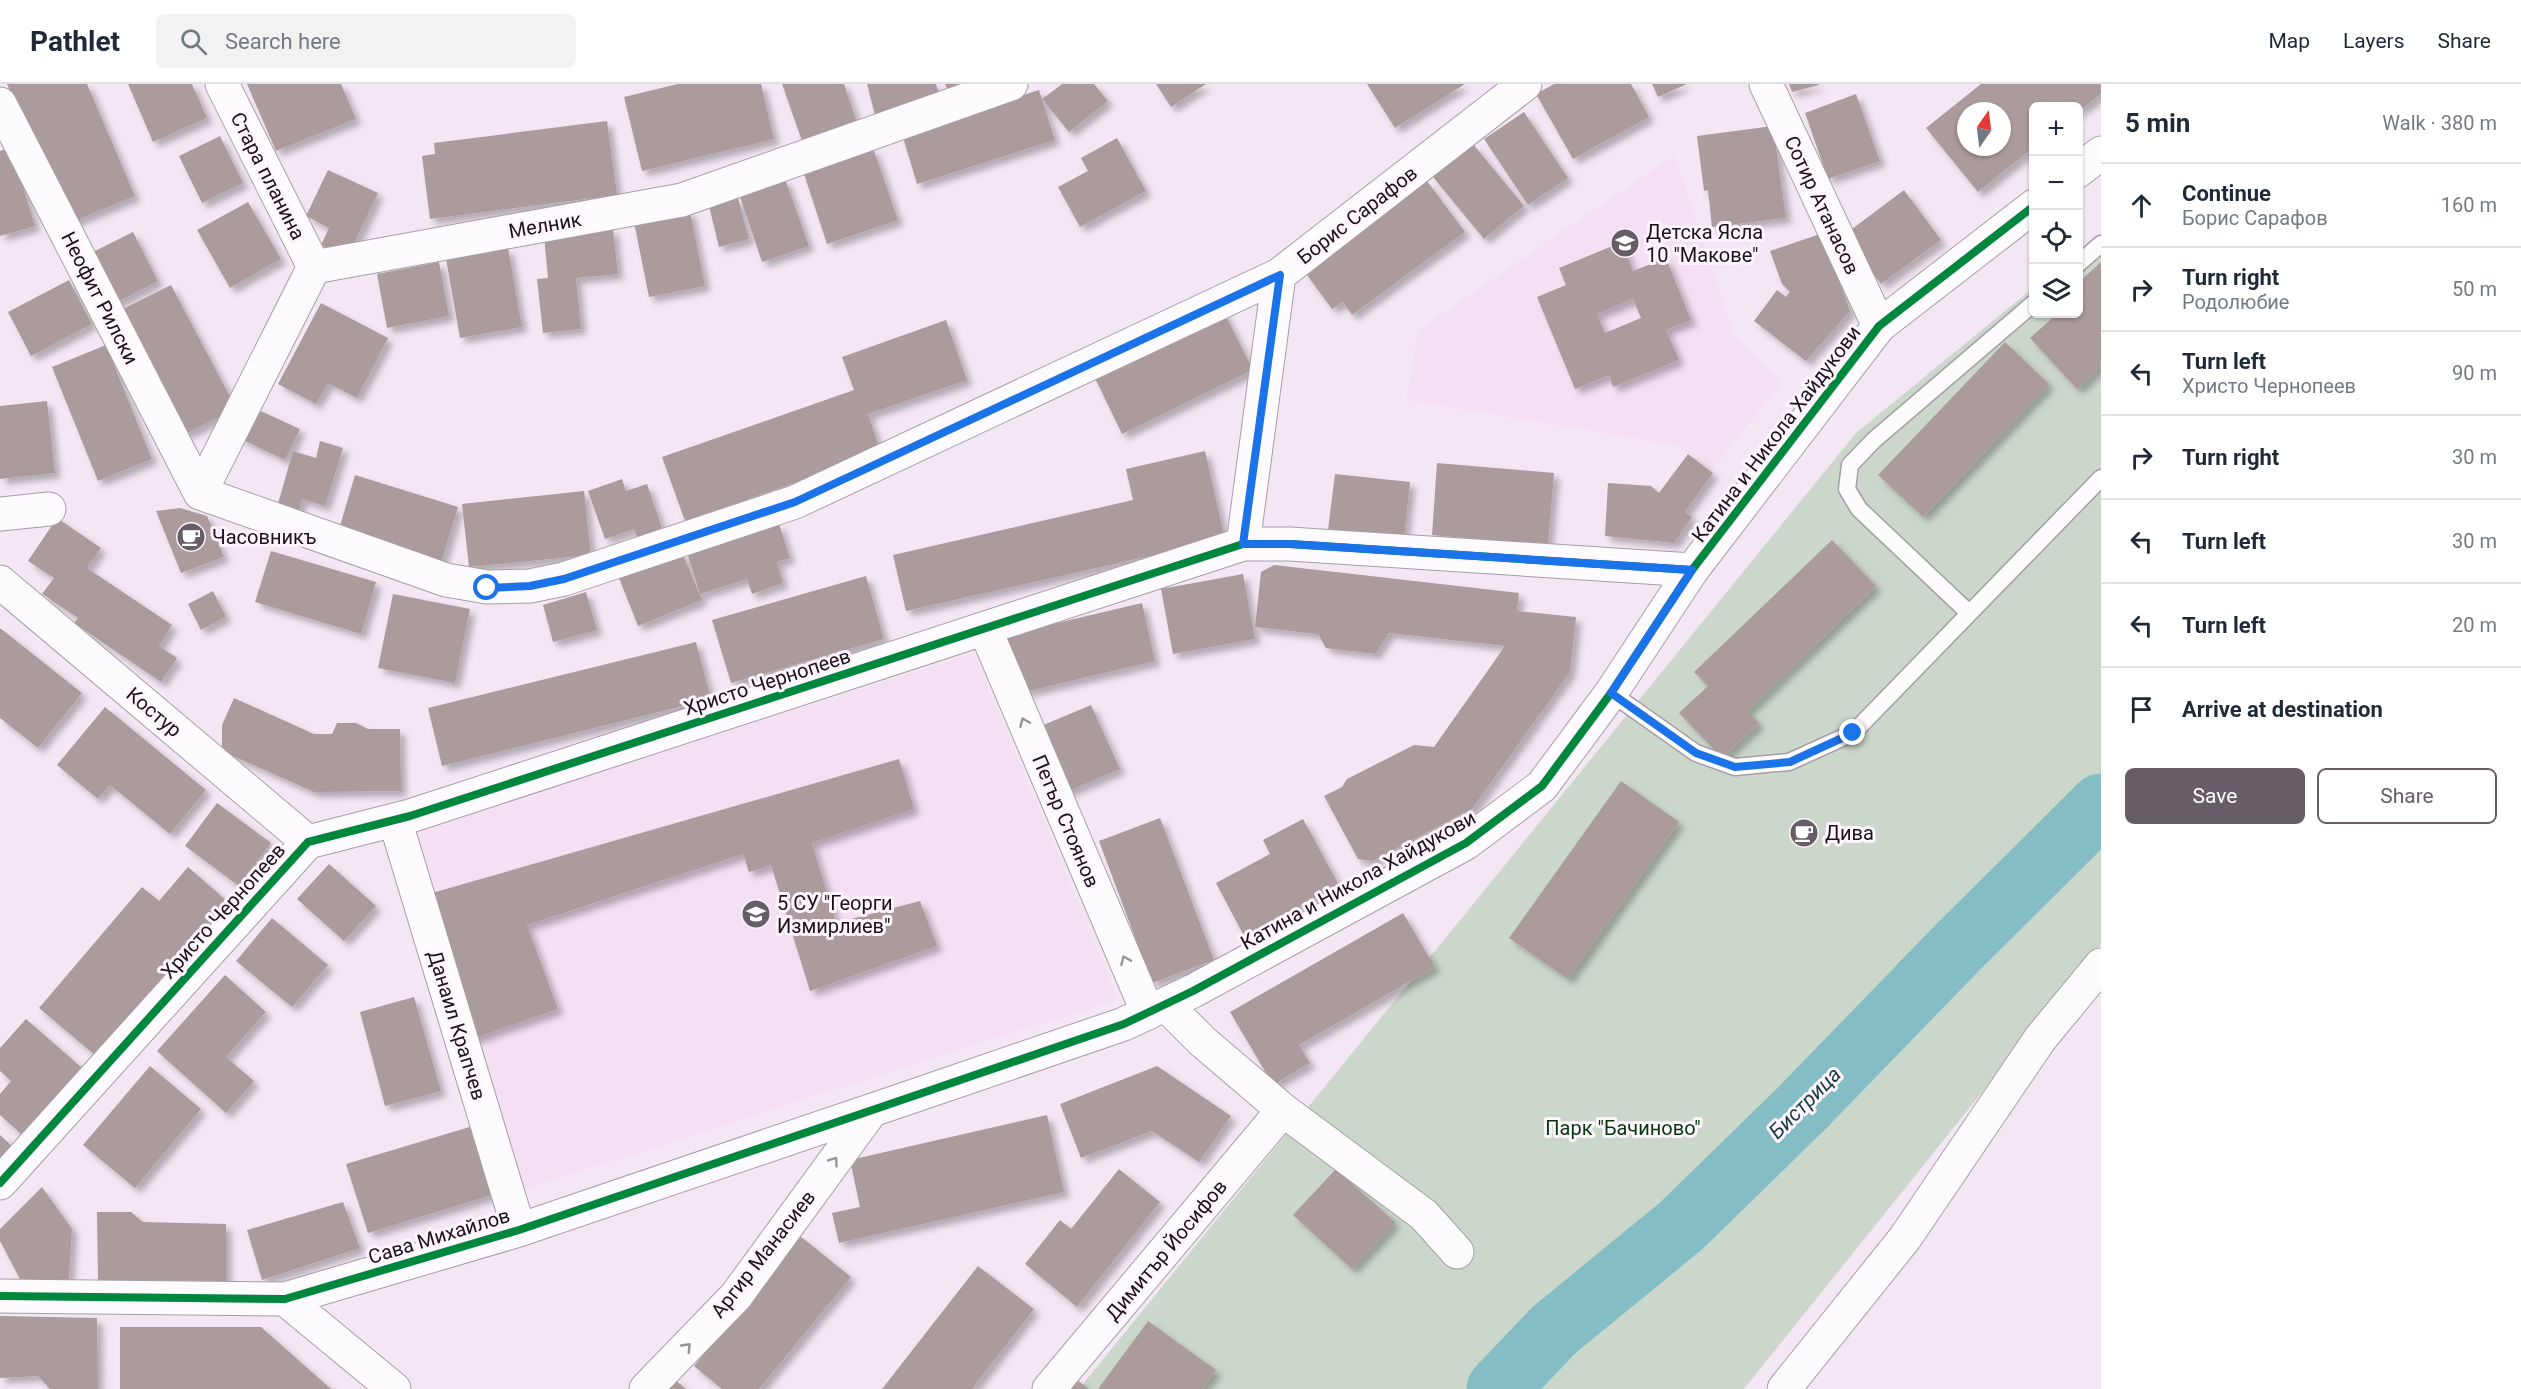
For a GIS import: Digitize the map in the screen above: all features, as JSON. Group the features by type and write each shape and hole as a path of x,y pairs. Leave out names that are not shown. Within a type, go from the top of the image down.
{"street":[{"name":"Стара планина","path":"222,84 314,267"},
{"name":"Мелник","path":"314,267 682,200 1011,84"},
{"name":"Борис Сарафов","path":"200,493 446,580 487,588 530,586 564,579 795,502 1280,275 1525,84"},
{"name":"Сотир Атанасов","path":"1766,84 1879,326"},
{"name":"Неофит Рилски","path":"0,104 200,493"},
{"path":"2083,168 2101,153"},
{"name":"Катина и Никола Хайдукови","path":"871,1111 1124,1024 1157,1009 1466,843 1542,786 1611,693 1692,570 1879,326 2029,210"},
{"path":"200,493 314,267"},
{"path":"1243,544 1280,275"},
{"path":"0,514 49,509"},
{"name":"Христо Чернопеев","path":"0,1183 308,842 395,820 1243,544 1290,544 1692,570"},
{"name":"Костур","path":"0,582 308,842"},
{"name":"Петър Стоянов","path":"985,629 1157,1009"},
{"name":"Данаил Крапчев","path":"395,820 519,1230"},
{"path":"1785,1389 1905,1238 2040,1040 2101,965"},
{"path":"1157,1009 1202,1041 1283,1110 1424,1215 1457,1252"},
{"name":"Димитър Йосифов","path":"1049,1389 1283,1110"},
{"name":"Сава Михайлов","path":"0,1296 285,1299 519,1230 871,1111"},
{"name":"Аргир Манасиев","path":"646,1389 736,1296 871,1111"},
{"path":"285,1299 394,1389"}],"lane":[{"path":"2083,260 2101,244"},
{"path":"1969,613 1858,508 1847,489 1850,465 1874,440 2029,307"},
{"path":"1611,693 1696,753 1735,767 1790,762 1853,733 2101,478"}],"shaded area":[{"name":"Детска Ясла 10 \"Макове\"","path":"1675,155 1734,335 1782,382 1712,471 1679,446 1407,400 1418,330"},
{"name":"5 СУ \"Георги Измирлиев\"","path":"974,653 1118,999 519,1191 403,830"}],"green space":[{"name":"Парк \"Бачиново\"","path":"2101,233 2101,944 1744,1389 1079,1389 1856,433 2029,291 2029,318 2083,318 2083,248"}],"building":[{"path":"7,84 87,84 135,196 67,224"},
{"path":"128,84 192,84 207,118 153,142"},
{"path":"247,84 341,84 356,119 276,151"},
{"path":"678,84 761,84 774,139 642,171 624,97"},
{"path":"782,84 844,84 857,123 802,141"},
{"path":"867,84 936,84 940,97 875,115"},
{"path":"945,84 984,84 950,97"},
{"path":"1062,84 1094,84 1108,101 1069,132 1042,99"},
{"path":"1156,84 1206,84 1171,107"},
{"path":"1367,84 1465,84 1395,128"},
{"path":"1554,84 1631,84 1649,117 1573,159 1536,94"},
{"path":"1652,84 1687,84 1658,97"},
{"path":"1789,84 1819,84 1819,85 1792,92"},
{"path":"1981,84 2101,84 2101,94 2083,108 2083,102 2029,102 2029,151 1978,192 1926,128 1957,103 1957,156 2011,156 2011,102 1958,102"},
{"path":"1039,90 1055,140 917,184 902,134"},
{"path":"1856,94 1880,161 1828,179 1805,113"},
{"path":"1524,112 1568,178 1528,205 1484,139"},
{"path":"607,121 617,195 430,219 422,156 435,154 434,143"},
{"path":"1773,126 1786,218 1712,227 1708,190 1704,191 1697,136"},
{"path":"220,136 243,183 202,203 179,156"},
{"path":"1117,138 1146,191 1080,227 1058,187 1088,171 1081,158"},
{"path":"1473,144 1524,206 1484,239 1433,177"},
{"path":"11,147 35,226 0,236 0,151"},
{"path":"873,148 898,220 827,244 803,171"},
{"path":"328,170 378,193 347,258 321,245 329,228 306,216"},
{"path":"785,179 809,246 762,262 739,194"},
{"path":"1427,181 1465,232 1352,315 1343,302 1332,309 1304,271"},
{"path":"1904,190 1941,240 1881,284 1844,235"},
{"path":"738,198 749,239 719,247 709,206"},
{"path":"248,202 281,259 230,288 197,230"},
{"path":"690,211 705,286 649,297 634,222"},
{"path":"613,229 618,274 576,278 581,329 543,333 537,279 548,278 544,236"},
{"path":"133,232 158,281 108,307 83,257"},
{"path":"1823,233 1850,311 1806,361 1754,321 1777,290 1786,297 1790,292 1782,284 1770,251"},
{"path":"1622,242 1633,271 1666,258 1691,320 1666,330 1679,360 1613,387 1609,375 1575,389 1537,297 1566,285 1559,268","holes":["1633,299 1641,318 1605,333 1597,314"]},
{"path":"508,248 522,327 460,338 446,259"},
{"path":"439,262 449,316 387,328 377,274"},
{"path":"2101,262 2101,366 2077,389 2030,338 2052,318 2083,318 2083,278"},
{"path":"69,280 92,324 31,356 8,312"},
{"path":"171,285 236,408 184,435 119,311"},
{"path":"321,303 388,338 357,398 328,383 316,404 278,384"},
{"path":"1223,310 1253,370 1122,434 1093,374"},
{"path":"946,320 967,380 868,414 881,453 685,521 662,457 854,390 842,357"},
{"path":"2005,342 2049,384 1923,517 1878,475"},
{"path":"106,345 152,459 98,481 52,367"},
{"path":"47,401 55,473 0,479 0,406"},
{"path":"254,408 300,429 285,460 239,438"},
{"path":"320,441 343,448 325,506 302,499 298,513 277,507 293,451 316,458"},
{"path":"1205,451 1225,539 906,611 893,555 1133,500 1126,469"},
{"path":"1688,454 1713,473 1685,512 1692,517 1674,543 1605,536 1608,483 1651,486 1659,493"},
{"path":"1437,463 1554,473 1548,545 1432,535"},
{"path":"1335,474 1410,482 1404,538 1328,530"},
{"path":"355,475 458,507 440,567 337,536"},
{"path":"622,479 626,491 647,484 663,531 638,540 634,529 605,539 588,491"},
{"path":"584,491 591,555 469,567 462,504"},
{"name":"Часовникъ","path":"180,508 207,516 224,557 181,573 156,511"},
{"path":"57,518 101,548 87,568 172,625 159,646 177,658 161,682 74,623 78,618 42,594 54,578 28,561"},
{"path":"779,524 790,558 777,562 783,583 752,594 747,579 700,594 687,553"},
{"path":"1832,540 1876,586 1747,711 1759,723 1722,758 1679,713 1708,686 1694,672"},
{"path":"271,551 376,582 361,634 255,602"},
{"path":"682,552 702,600 638,626 619,578"},
{"path":"1274,565 1519,593 1517,611 1576,617 1570,672 1473,808 1373,861 1358,859 1324,796 1342,787 1347,779 1414,745 1434,747 1505,646 1389,633 1375,654 1326,648 1318,634 1255,627 1261,572"},
{"path":"1243,574 1255,639 1173,654 1161,589"},
{"path":"866,576 884,639 731,683 712,620"},
{"path":"213,591 226,617 201,630 188,604"},
{"path":"586,592 597,630 553,642 543,605"},
{"path":"393,594 470,609 455,683 378,668"},
{"path":"1142,603 1155,661 1020,693 1006,635"},
{"path":"0,628 82,693 38,748 0,718"},
{"path":"696,642 711,699 442,766 428,708"},
{"path":"234,698 314,734 332,734 337,723 356,723 368,729 400,729 401,791 314,792 222,751 222,725"},
{"path":"1091,705 1120,769 1062,794 1034,729"},
{"path":"105,707 206,790 170,834 110,785 98,799 57,765"},
{"path":"899,759 914,809 812,843 836,923 920,901 937,946 810,991 771,865 749,872 743,854 527,925 558,1009 467,1041 425,895"},
{"path":"1621,781 1679,822 1568,979 1509,938"},
{"path":"217,803 271,843 239,886 185,846"},
{"path":"1160,818 1214,960 1152,983 1099,841"},
{"path":"1303,819 1339,885 1244,936 1216,883 1270,854 1263,840"},
{"path":"329,864 376,906 344,941 297,899"},
{"path":"188,867 227,901 96,1056 39,1008 142,887 159,901"},
{"path":"1403,913 1435,967 1299,1045 1310,1063 1273,1085 1230,1012"},
{"path":"272,918 328,965 292,1007 236,961"},
{"path":"225,975 266,1012 226,1057 254,1081 226,1113 157,1051"},
{"path":"414,997 441,1091 385,1106 360,1012"},
{"path":"26,1019 89,1074 29,1141 0,1115 0,1094 11,1081 0,1071 0,1048"},
{"path":"150,1066 201,1109 135,1188 83,1145"},
{"path":"1157,1066 1231,1116 1199,1162 1152,1131 1081,1158 1060,1104"},
{"path":"1047,1115 1064,1192 839,1243 832,1213 860,1207 850,1160"},
{"path":"473,1126 495,1194 368,1233 346,1164"},
{"path":"0,1135 13,1147 0,1161"},
{"path":"1119,1169 1160,1202 1077,1307 1025,1264 1060,1220 1071,1229"},
{"path":"1336,1169 1395,1222 1352,1269 1293,1215"},
{"path":"42,1187 72,1229 69,1279 21,1281 0,1241 0,1229"},
{"path":"343,1202 360,1248 262,1280 247,1230"},
{"path":"97,1212 131,1212 143,1222 226,1224 226,1281 98,1280"},
{"path":"800,1236 851,1277 759,1389 722,1389 694,1366"},
{"path":"978,1266 1034,1309 972,1389 882,1389"},
{"path":"0,1316 97,1318 98,1389 50,1389 38,1376 0,1378"},
{"path":"1148,1321 1216,1370 1202,1389 1098,1389"},
{"path":"120,1327 261,1327 331,1389 120,1389"},
{"path":"674,1379 686,1389 665,1389"},
{"path":"1076,1379 1089,1389 1068,1389"}],"waterway":[{"name":"Бистрица","path":"1498,1389 1554,1330 1681,1226 1803,1107 1958,947 2101,805"}],"cycle path":[{"path":"0,1296 285,1299 519,1230 1124,1024 1193,991 1466,843 1542,786 1611,693 1692,570 1879,326 2029,210"},
{"path":"0,1183 308,842 410,816 1243,544 1290,544 1692,570"}],"place":[{"name":"Детска Ясла 10 \"Макове\"","path":"1625,243"},
{"name":"Часовникъ","path":"191,537"},
{"name":"Дива","path":"1804,833"},
{"name":"5 СУ \"Георги Измирлиев\"","path":"756,914"}],"route":[{"path":"487,588 530,586 564,579 795,502 1280,275 1243,544 1290,544 1692,570 1611,693 1696,753 1735,767 1790,762 1853,733"}]}
